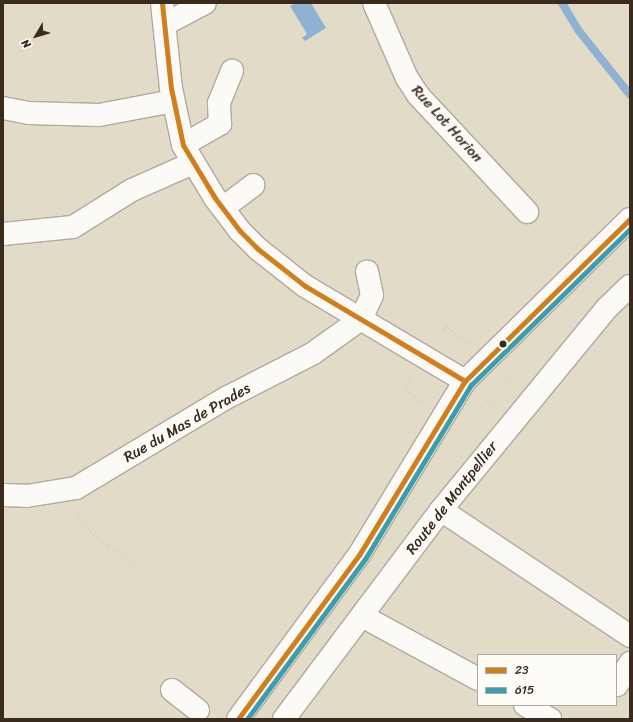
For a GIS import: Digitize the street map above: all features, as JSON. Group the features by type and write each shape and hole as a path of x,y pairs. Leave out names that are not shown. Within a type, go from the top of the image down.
{"street":[{"path":"205,3 163,13 173,101 188,154 223,208 258,249 305,286 465,381"},
{"name":"Rue Lot Horion","path":"374,3 407,78 418,95 527,212"},
{"path":"3,234 73,227 188,154 220,124 219,104 232,71"},
{"path":"3,108 29,113 99,115 173,101"},
{"path":"223,208 253,185"},
{"path":"238,719 359,555 465,381 630,219"},
{"path":"361,319 372,295 368,272"},
{"name":"Route de Montpellier","path":"284,719 441,510 607,308 630,286"},
{"name":"Rue du Mas de Prades","path":"3,495 27,496 76,488 226,398 312,354 361,319"},
{"path":"441,510 630,636"},
{"path":"362,616 477,679"},
{"path":"617,685 630,663"},
{"path":"172,690 198,710"},
{"path":"527,706 550,719"}],"path":[{"path":"76,488 80,519 94,535 134,565"}],"water":[{"path":"296,3 311,3 326,28 305,41 302,38 307,34 290,6"}],"waterway":[{"path":"562,3 579,31 630,95"}],"transit line":[{"name":"23","path":"162,3 171,88 183,145 215,198 240,231 258,249 305,286 465,381"},
{"name":"23","path":"238,719 359,555 465,381 630,219"},
{"name":"615","path":"247,719 365,559 471,385 630,229"}]}
